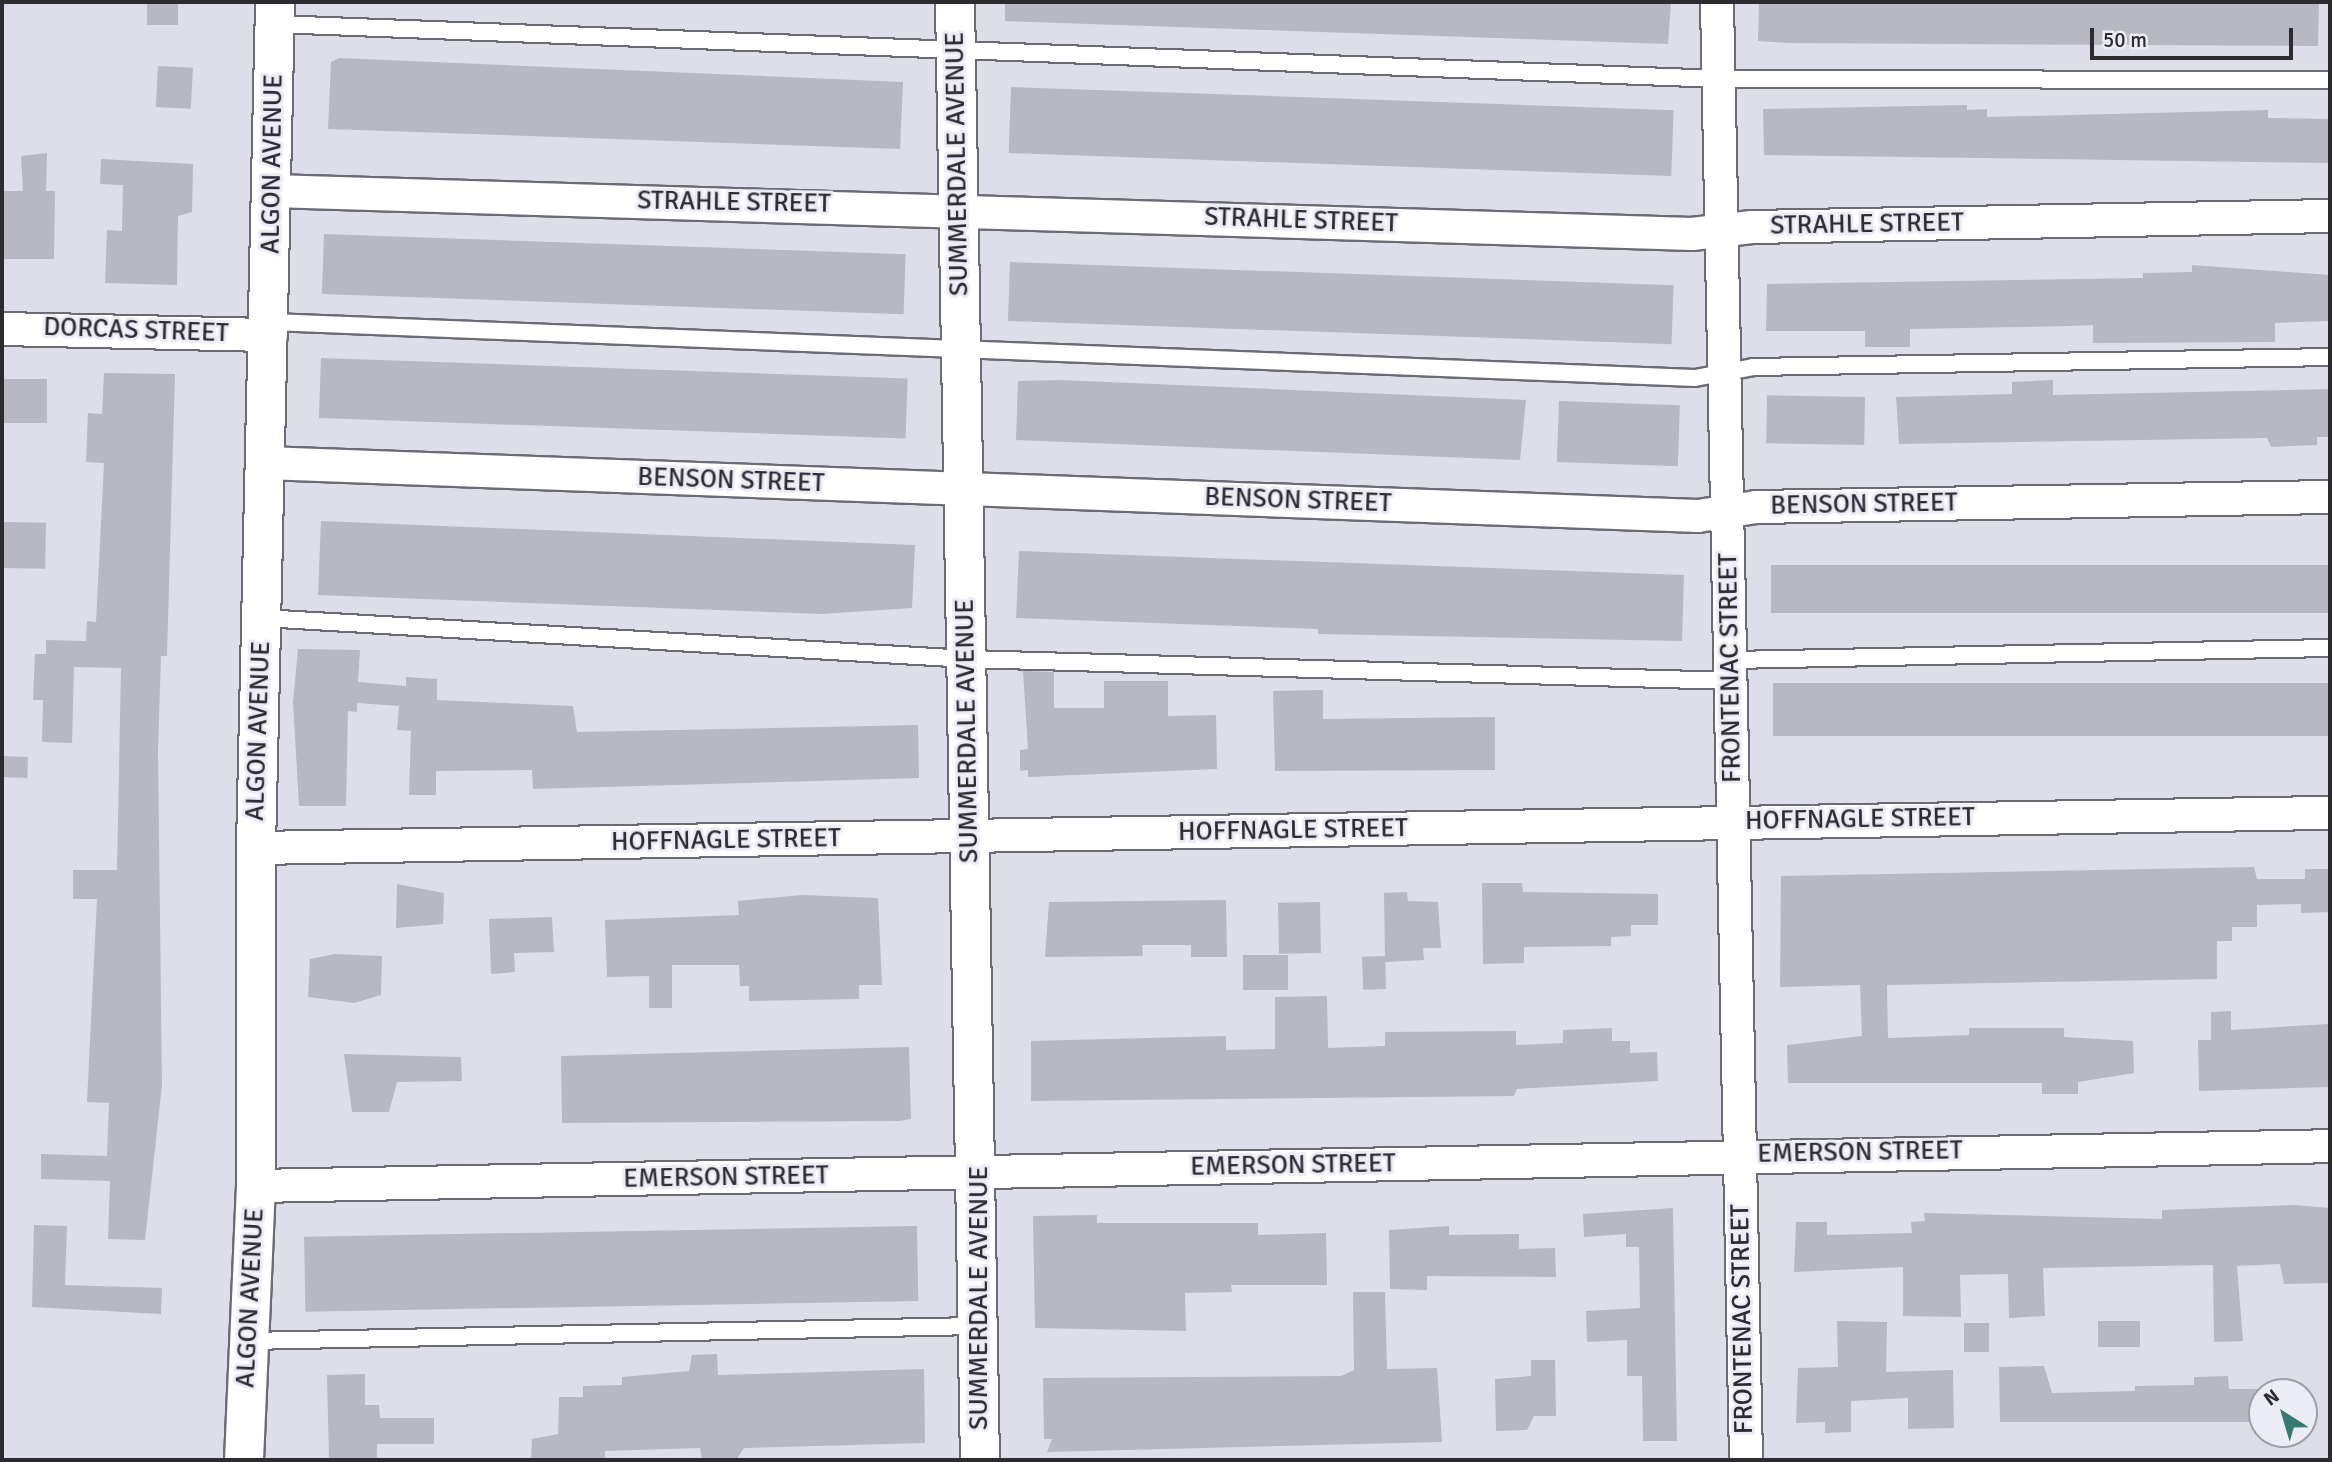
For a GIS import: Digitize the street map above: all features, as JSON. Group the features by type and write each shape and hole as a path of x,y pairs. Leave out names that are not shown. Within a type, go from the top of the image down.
{"street":[{"name":"SUMMERDALE AVENUE","path":"955,2 970,837 980,1173 980,1460"},
{"name":"FRONTENAC STREET","path":"1717,2 1746,1460"},
{"name":"ALGON AVENUE","path":"244,1460 256,1186 256,848 265,463 271,329 275,13"},
{"name":"STRAHLE STREET","path":"272,191 1722,232 2330,216"},
{"name":"DORCAS STREET","path":"2,329 271,329"},
{"name":"BENSON STREET","path":"265,463 1698,516 1728,512 2330,497"},
{"name":"HOFFNAGLE STREET","path":"256,848 2330,813"},
{"name":"EMERSON STREET","path":"256,1186 980,1173 1740,1155 2330,1146"}],"lane":[{"path":"275,13 957,52 1719,79 2330,80"},
{"path":"271,329 1724,375 1753,367 2330,358"},
{"path":"262,618 968,659 1731,671 2330,648"},
{"path":"248,1341 980,1326"}],"building":[{"path":"147,2 178,2 178,25 147,25"},
{"path":"1005,2 1671,2 1668,44 1005,21"},
{"path":"1759,2 2319,2 2318,46 1758,41"},
{"path":"339,58 903,82 900,149 328,129 331,62"},
{"path":"158,66 193,68 191,109 156,107"},
{"path":"1011,87 1674,110 1671,176 1009,153"},
{"path":"1967,105 1967,110 1987,109 1987,117 2268,110 2268,118 2330,119 2330,163 1764,155 1763,109"},
{"path":"47,153 46,191 55,191 54,259 3,259 4,191 23,191 21,156"},
{"path":"101,159 193,164 192,212 178,216 177,285 105,283 107,230 122,231 123,185 100,184"},
{"path":"324,234 906,254 904,314 322,294"},
{"path":"1010,262 1674,285 1672,344 1008,321"},
{"path":"2192,265 2330,275 2330,321 2275,323 2275,342 2093,343 2093,325 1910,329 1910,347 1865,347 1865,331 1766,331 1767,284 2143,278 2143,273 2192,272"},
{"path":"321,358 908,378 906,438 319,418"},
{"path":"104,373 175,374 167,656 161,656 158,750 162,1085 145,1240 108,1239 110,1181 41,1179 41,1154 107,1156 109,1103 87,1102 97,899 73,899 73,870 117,870 121,668 74,667 72,743 42,742 43,700 33,700 35,654 46,654 46,640 86,641 87,621 96,622 104,463 86,462 88,413 102,414"},
{"path":"2,379 47,379 47,423 2,423"},
{"path":"1061,380 1526,400 1520,460 1016,440 1018,381"},
{"path":"2053,380 2053,395 2330,389 2330,437 2317,437 2317,445 2271,447 2267,438 1899,444 1896,397 2012,394 2012,382"},
{"path":"1767,395 1865,397 1864,445 1766,443"},
{"path":"1559,401 1680,405 1678,466 1557,462"},
{"path":"321,521 915,545 912,608 821,614 318,595"},
{"path":"2,522 46,523 45,569 2,568"},
{"path":"1019,551 1684,575 1682,641 1318,634 1318,629 1016,618"},
{"path":"1771,565 2330,565 2330,613 1771,613"},
{"path":"298,649 360,650 358,682 406,686 406,677 437,679 437,700 573,706 577,732 918,725 919,778 533,789 532,770 436,771 436,795 409,795 411,731 397,730 399,706 357,703 357,712 348,711 346,806 299,806 293,702"},
{"path":"1023,671 1054,672 1054,708 1104,708 1104,681 1168,681 1168,716 1216,715 1217,769 1028,777 1028,770 1020,771 1020,750 1028,749"},
{"path":"1773,683 2330,683 2330,736 1773,736"},
{"path":"1323,690 1323,719 1495,717 1495,770 1275,771 1273,691"},
{"path":"2,756 28,757 27,778 2,777"},
{"path":"2254,867 2257,879 2305,879 2305,869 2330,869 2330,912 2301,913 2301,904 2257,905 2257,927 2232,927 2232,941 2217,941 2217,979 1887,985 1888,1038 1969,1035 1969,1028 2064,1028 2064,1037 2133,1041 2134,1073 2078,1082 2078,1094 2042,1094 2042,1083 1788,1083 1787,1045 1862,1036 1860,985 1780,987 1781,876"},
{"path":"1482,883 1522,883 1523,892 1658,894 1658,925 1631,925 1631,936 1611,937 1611,946 1524,947 1524,963 1483,964"},
{"path":"397,884 444,893 443,924 396,928"},
{"path":"1407,892 1408,901 1438,902 1441,948 1423,948 1424,960 1385,962 1384,893"},
{"path":"802,895 878,898 882,985 859,985 859,999 749,1001 749,986 740,986 739,965 672,965 672,1008 649,1008 649,976 607,977 605,920 739,915 738,901"},
{"path":"1226,900 1227,957 1191,957 1191,945 1142,945 1143,956 1045,957 1049,902"},
{"path":"1320,902 1321,953 1279,954 1278,903"},
{"path":"552,917 554,952 514,953 515,972 491,974 489,919"},
{"path":"335,954 382,956 381,995 354,1003 308,997 310,959"},
{"path":"1243,955 1288,955 1288,990 1243,990"},
{"path":"1385,956 1386,989 1363,990 1362,957"},
{"path":"1327,996 1328,1048 1385,1046 1385,1032 1516,1031 1516,1045 1563,1043 1563,1030 1612,1028 1612,1041 1630,1041 1630,1053 1657,1052 1658,1081 1517,1089 1514,1096 1031,1101 1031,1041 1226,1036 1226,1050 1275,1049 1275,997"},
{"path":"2231,1011 2231,1030 2328,1024 2330,1087 2199,1091 2198,1040 2211,1040 2211,1012"},
{"path":"909,1047 911,1119 562,1123 561,1056"},
{"path":"344,1054 461,1057 462,1081 397,1082 389,1112 352,1112"},
{"path":"2295,1205 2330,1208 2330,1283 2284,1284 2280,1264 2237,1266 2243,1341 2214,1342 2213,1265 2043,1268 2045,1316 2009,1318 2008,1274 1960,1275 1961,1317 1903,1316 1903,1267 1794,1272 1796,1222 1827,1222 1827,1235 1912,1233 1911,1222 1925,1221 1924,1213 2162,1219 2162,1210"},
{"path":"1673,1208 1677,1441 1643,1441 1642,1376 1627,1376 1627,1340 1587,1342 1586,1311 1640,1308 1639,1247 1626,1247 1626,1234 1584,1237 1583,1214"},
{"path":"1097,1215 1097,1223 1258,1223 1258,1235 1326,1233 1327,1285 1231,1285 1232,1292 1185,1293 1186,1331 1035,1328 1033,1216"},
{"path":"34,1225 67,1226 65,1285 162,1288 161,1314 32,1307"},
{"path":"917,1226 918,1301 305,1312 304,1237"},
{"path":"1449,1226 1449,1235 1519,1234 1519,1249 1555,1248 1556,1277 1427,1276 1427,1290 1390,1289 1389,1230"},
{"path":"1353,1292 1385,1292 1387,1369 1437,1368 1442,1442 1047,1452 1052,1439 1044,1439 1043,1378 1341,1376 1354,1370"},
{"path":"1837,1321 1887,1322 1886,1372 1953,1370 1954,1428 1908,1429 1908,1398 1851,1401 1851,1432 1825,1433 1825,1422 1796,1423 1798,1368 1838,1367"},
{"path":"2098,1321 2140,1321 2140,1347 2098,1347"},
{"path":"1964,1323 1989,1323 1989,1352 1964,1352"},
{"path":"717,1354 718,1375 924,1369 925,1443 744,1448 736,1460 702,1460 700,1448 605,1451 605,1460 531,1460 532,1439 558,1434 559,1397 583,1397 583,1386 622,1385 622,1377 689,1371 692,1355"},
{"path":"1531,1360 1555,1360 1556,1416 1534,1416 1527,1430 1496,1431 1495,1379 1531,1376"},
{"path":"2044,1366 2052,1393 2135,1391 2135,1386 2194,1385 2194,1377 2228,1376 2229,1389 2248,1389 2248,1422 2000,1422 1999,1367"},
{"path":"365,1374 365,1405 379,1405 380,1418 434,1418 434,1444 377,1444 377,1460 329,1460 327,1375"}]}
